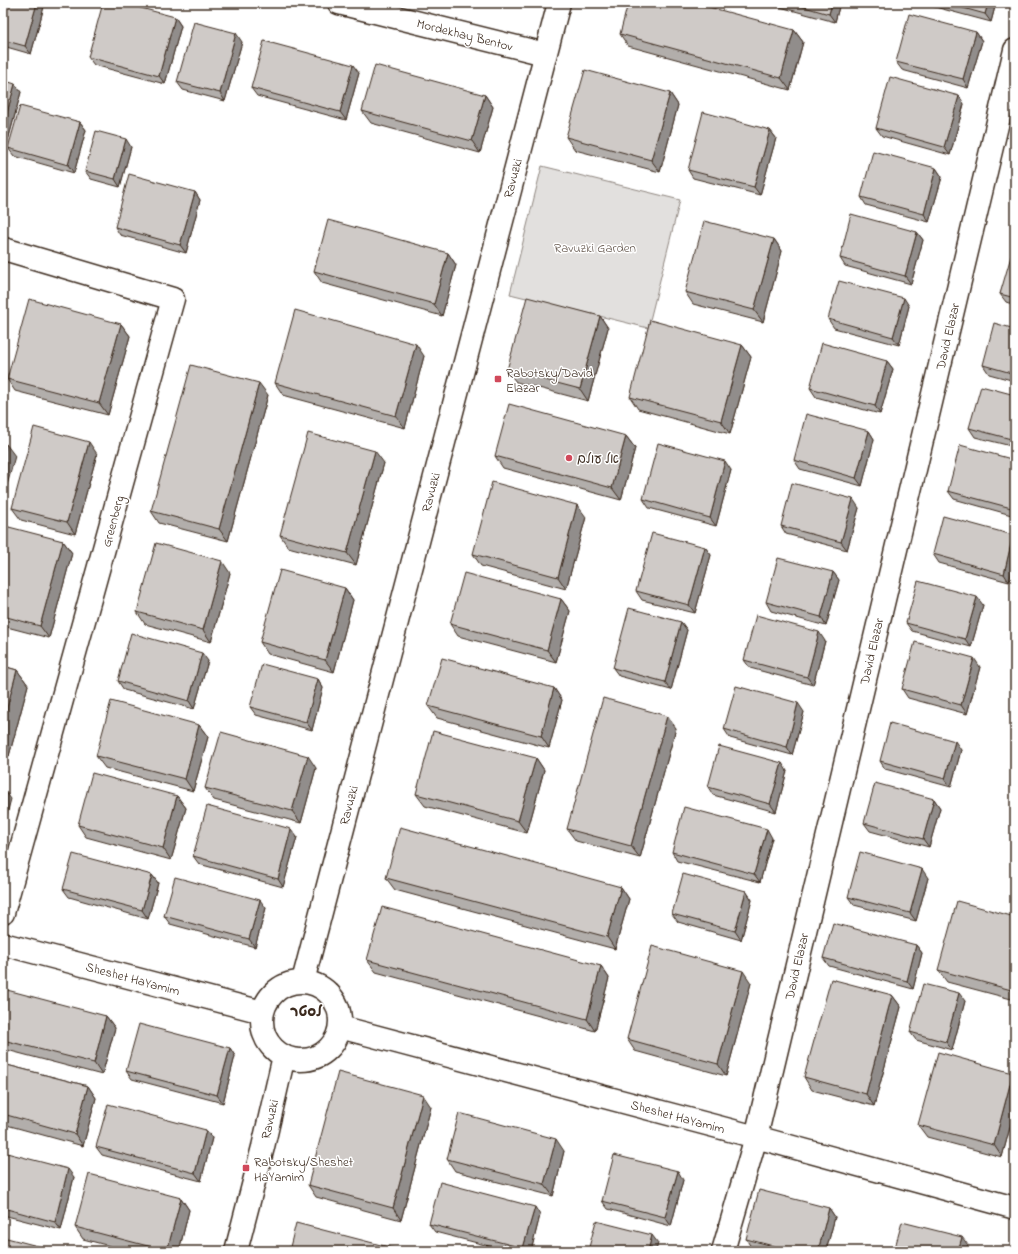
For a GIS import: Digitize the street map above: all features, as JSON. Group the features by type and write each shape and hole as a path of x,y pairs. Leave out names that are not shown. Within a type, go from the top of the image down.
{"street":[{"name":"Mordekhay Bentov","path":"339,3 545,54"},
{"name":"Ravuzki","path":"302,981 559,3"},
{"name":"David Elazar","path":"723,1251 756,1136 1015,50"},
{"name":"Greenberg","path":"3,913 173,299 4,249"},
{"name":"Sheshet HaYamim","path":"3,944 262,1012"},
{"path":"302,981 322,986 332,996 340,1013 340,1027 336,1040 327,1051 311,1059 297,1060 284,1056 271,1046 264,1034 261,1021 262,1012 267,999 277,989 289,983 302,981"},
{"name":"Sheshet HaYamim","path":"340,1027 756,1136 1015,1208"},
{"name":"Ravuzki","path":"236,1251 263,1147 284,1056"}],"green space":[{"name":"Ravuzki Garden","path":"542,166 680,200 648,328 510,294"}],"building":[{"path":"3,3 37,3 25,46 3,40"},
{"path":"103,3 122,3 175,17 159,76 88,57"},
{"path":"628,3 694,3 794,30 781,78 620,34"},
{"path":"790,3 832,3 829,14"},
{"path":"945,3 988,3 985,14"},
{"path":"909,14 976,32 963,79 896,62"},
{"path":"194,22 236,33 220,93 177,82"},
{"path":"264,41 353,65 340,112 251,88"},
{"path":"375,65 485,95 472,141 362,111"},
{"path":"585,70 670,93 651,160 566,137"},
{"path":"890,77 959,96 944,147 876,128"},
{"path":"3,80 15,84 3,127"},
{"path":"20,106 80,122 68,165 8,148"},
{"path":"703,112 770,130 754,187 688,170"},
{"path":"96,131 126,139 115,179 85,171"},
{"path":"873,151 936,168 924,214 861,197"},
{"path":"129,174 195,192 180,245 115,227"},
{"path":"851,214 917,232 905,276 840,258"},
{"path":"328,220 448,253 434,304 314,271"},
{"path":"704,221 774,239 754,310 685,292"},
{"path":"1012,253 1015,254 1015,298 1000,294"},
{"path":"839,281 904,298 893,337 828,319"},
{"path":"527,297 600,316 580,389 507,370"},
{"path":"29,299 121,324 99,403 7,379"},
{"path":"295,310 416,344 396,416 275,383"},
{"path":"650,320 742,345 721,421 630,397"},
{"path":"994,323 1015,329 1015,374 983,365"},
{"path":"822,343 887,361 875,406 810,388"},
{"path":"191,365 259,383 219,529 151,511"},
{"path":"981,386 1015,395 1015,440 969,428"},
{"name":"אל עולם","path":"509,404 626,436 612,488 495,456"},
{"path":"806,414 869,431 856,478 794,460"},
{"path":"34,427 89,442 67,522 12,508"},
{"path":"308,433 375,451 347,553 280,535"},
{"path":"658,443 725,461 710,518 643,499"},
{"path":"3,444 6,444 3,457"},
{"path":"960,445 1015,460 1015,509 948,491"},
{"path":"492,482 577,505 558,577 473,554"},
{"path":"792,483 853,499 841,542 781,526"},
{"path":"943,516 1013,535 1004,574 933,554"},
{"path":"5,526 63,541 40,626 3,616 3,533"},
{"path":"652,533 705,547 689,605 636,591"},
{"path":"156,543 222,561 203,630 137,612"},
{"path":"778,558 833,572 821,617 766,602"},
{"path":"280,570 345,588 325,660 260,642"},
{"path":"464,573 561,599 547,650 450,624"},
{"path":"918,581 977,597 965,639 906,623"},
{"path":"629,608 681,622 665,682 613,668"},
{"path":"756,615 819,632 807,677 744,660"},
{"path":"131,633 202,653 189,701 118,681"},
{"path":"915,642 974,658 961,705 902,689"},
{"path":"442,658 554,688 541,736 428,706"},
{"path":"262,664 318,679 306,722 250,707"},
{"path":"3,666 17,670 3,723"},
{"path":"736,686 798,703 787,747 724,729"},
{"path":"603,698 667,716 631,846 567,829"},
{"path":"111,701 199,725 185,779 96,756"},
{"path":"890,723 955,741 945,779 880,761"},
{"path":"433,731 536,758 518,821 416,794"},
{"path":"221,732 308,756 292,811 205,788"},
{"path":"719,746 782,763 770,804 708,787"},
{"path":"92,773 177,796 163,848 78,825"},
{"path":"875,783 934,799 923,839 864,823"},
{"path":"207,806 291,829 278,879 193,856"},
{"path":"684,807 767,829 754,874 672,852"},
{"path":"400,827 621,887 607,937 386,878"},
{"path":"860,852 922,869 910,913 848,897"},
{"path":"73,854 152,875 142,910 63,889"},
{"path":"683,874 746,891 735,931 672,914"},
{"path":"175,877 260,900 249,939 164,916"},
{"path":"957,901 1015,917 1015,991 938,970"},
{"path":"382,907 601,966 587,1019 367,960"},
{"path":"833,923 916,945 907,981 823,958"},
{"path":"652,946 743,971 718,1064 627,1039"},
{"path":"831,979 892,995 866,1094 804,1077"},
{"path":"923,984 959,993 946,1042 910,1032"},
{"path":"7,990 106,1016 94,1063 3,1040 3,1006"},
{"path":"139,1024 230,1048 217,1095 126,1071"},
{"path":"938,1052 1013,1073 994,1145 918,1125"},
{"path":"3,1064 88,1086 75,1134 3,1114"},
{"path":"338,1072 423,1095 393,1208 308,1185"},
{"path":"108,1104 206,1130 195,1173 96,1147"},
{"path":"459,1113 556,1139 544,1184 447,1159"},
{"path":"3,1152 68,1169 55,1222 3,1208"},
{"path":"614,1155 678,1171 665,1217 602,1201"},
{"path":"89,1174 181,1198 167,1251 75,1227"},
{"path":"440,1182 535,1207 523,1248 429,1224"},
{"path":"759,1190 829,1208 818,1251 793,1251 746,1239"},
{"path":"596,1221 652,1235 648,1251 588,1251"},
{"path":"902,1222 962,1237 958,1251 894,1251"},
{"path":"296,1223 404,1251 289,1251"},
{"path":"3,1237 49,1249 49,1251 3,1251"}],"place":[{"name":"Rabotsky/David Elazar","path":"498,379"},
{"name":"אל עולם","path":"569,458"},
{"name":"Rabotsky/Sheshet HaYamim","path":"246,1168"}],"district":[{"name":"לסטר","path":"306,1011"}]}
